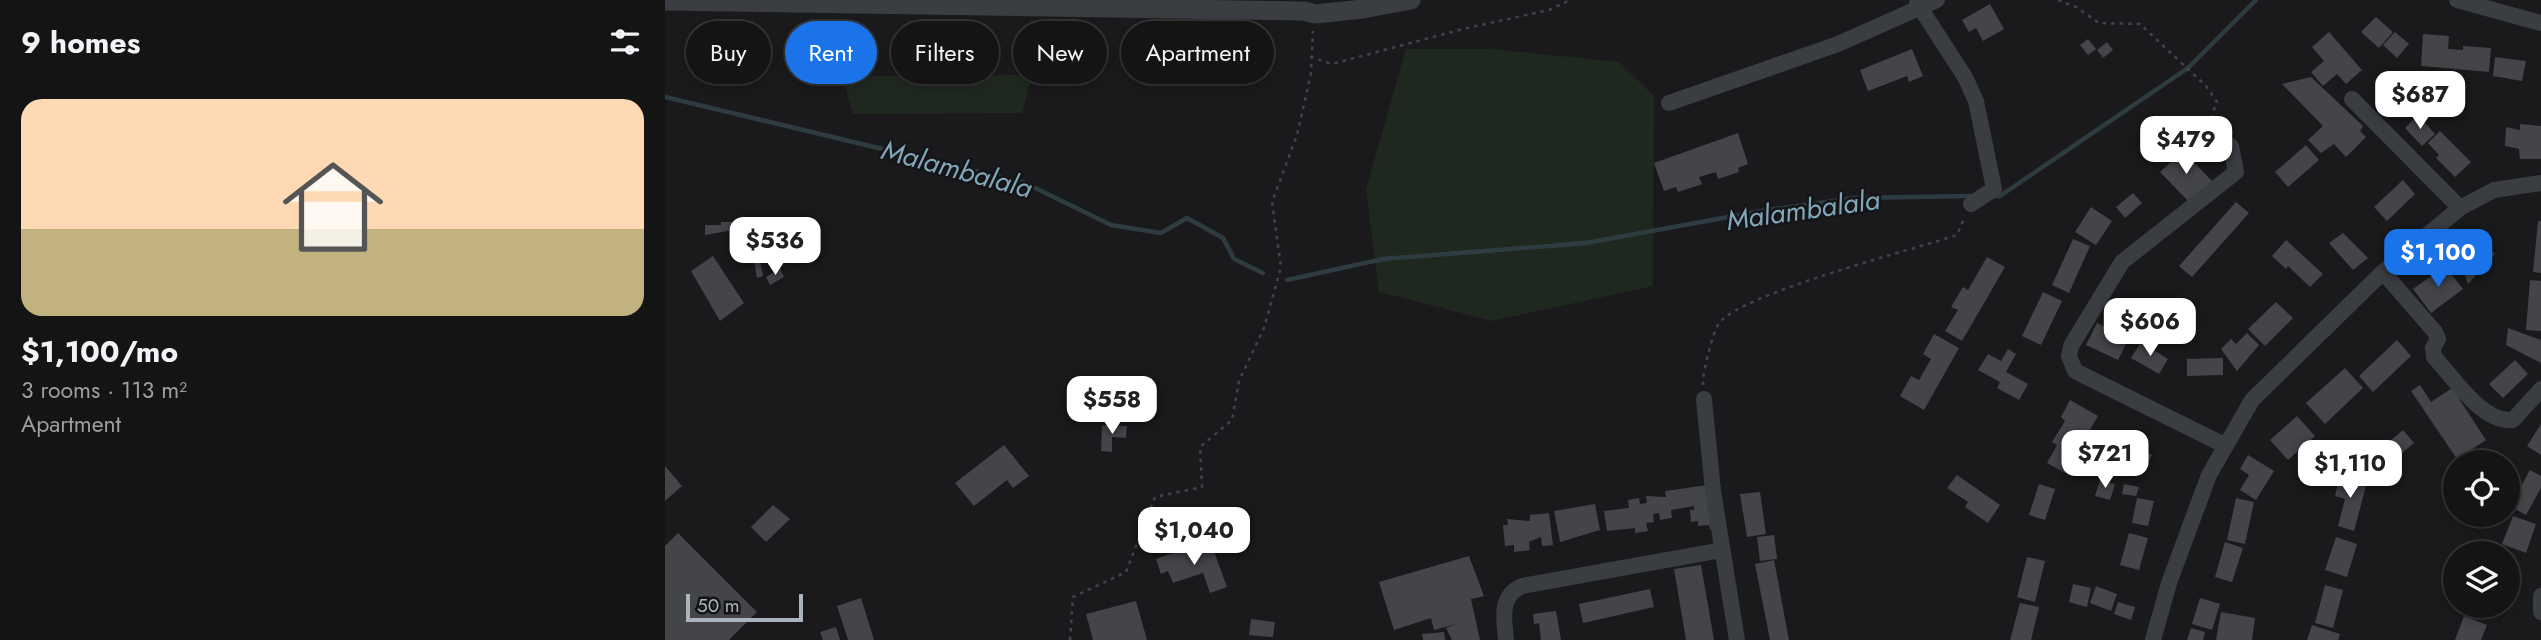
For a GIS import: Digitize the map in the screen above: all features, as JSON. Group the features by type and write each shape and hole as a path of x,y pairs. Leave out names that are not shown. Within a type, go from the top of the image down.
{"street":[{"path":"665,1 1363,9 1411,0"},
{"path":"1669,103 1838,44 1918,4 1937,0"},
{"path":"2457,0 2541,23"},
{"path":"1918,4 1965,77 1976,101 1994,189 1971,204"},
{"path":"2352,99 2460,208"},
{"path":"2224,445 2075,371 2069,356 2071,346 2122,262 2236,172 2231,146"},
{"path":"2153,640 2181,551 2224,445 2252,400 2383,272 2460,208 2494,190 2541,183"},
{"path":"2383,272 2435,332 2438,339 2434,357 2488,413 2501,421 2513,420 2541,389"},
{"path":"1704,399 1721,550 1737,640"},
{"path":"1506,640 1505,606 1508,595 1522,586 1721,550"},
{"path":"2541,596 2541,612"}],"path":[{"path":"1310,57 1332,64 1463,29 1549,10 1570,0"},
{"path":"2058,0 2076,7 2099,23 2140,24 2206,86 2217,102 2210,119 2231,146"},
{"path":"1070,640 1073,597 1126,572 1155,497 1202,487 1200,447 1231,420 1239,381 1264,328 1281,267 1272,202 1297,135 1311,74 1310,8"},
{"path":"1704,399 1702,375 1719,324 1742,307 1796,286 1957,235 1971,204"}],"shaded area":[{"path":"1406,49 1492,49 1619,62 1654,96 1653,286 1492,321 1379,292 1366,190"},
{"path":"999,75 1013,75 1013,84 1030,84 1022,113 853,114 844,84 877,84 877,76 891,76 891,84 999,84"}],"building":[{"path":"1990,4 2004,29 1983,41 1976,28 1969,32 1962,20"},
{"path":"2376,17 2393,32 2379,48 2361,32"},
{"path":"2329,32 2362,70 2346,84 2337,74 2323,86 2311,72 2324,61 2312,47"},
{"path":"2395,32 2409,44 2397,58 2383,45"},
{"path":"2423,34 2449,36 2448,49 2463,50 2463,46 2491,48 2489,72 2421,66"},
{"path":"2088,39 2096,49 2088,55 2080,45"},
{"path":"2107,42 2113,50 2103,58 2097,50"},
{"path":"1912,49 1923,76 1909,82 1907,76 1868,91 1860,70"},
{"path":"2495,57 2526,61 2522,81 2493,76"},
{"path":"2311,77 2363,126 2360,131 2366,137 2346,157 2334,144 2321,153 2308,140 2323,126 2282,84"},
{"path":"2418,115 2435,134 2422,146 2405,128"},
{"path":"2520,124 2541,126 2541,159 2520,159 2519,149 2505,146 2506,127 2520,130"},
{"path":"2440,131 2471,162 2455,177 2436,158 2439,155 2428,143"},
{"path":"1738,133 1748,164 1738,168 1739,172 1718,179 1716,172 1699,177 1702,184 1678,192 1676,187 1664,191 1654,163"},
{"path":"2306,145 2319,160 2288,187 2275,172"},
{"path":"2183,151 2212,181 2189,202 2160,172"},
{"path":"2403,180 2415,194 2387,221 2374,207"},
{"path":"2133,193 2142,203 2125,218 2116,207"},
{"path":"2236,202 2249,213 2192,277 2179,266"},
{"path":"2091,207 2112,221 2096,245 2075,232"},
{"path":"2538,221 2541,221 2541,273 2533,272"},
{"path":"721,222 733,222 733,230 705,235 705,225 721,225"},
{"path":"747,222 752,222 763,276 757,278"},
{"path":"2343,233 2368,258 2353,270 2329,243"},
{"path":"2073,239 2090,246 2069,293 2052,285"},
{"path":"2286,240 2323,274 2310,287 2288,266 2286,269 2272,256"},
{"path":"2484,243 2495,254 2468,284 2462,267"},
{"path":"713,256 744,303 720,321 691,271"},
{"path":"1987,257 2005,267 1962,341 1945,331 1958,310 1951,307 1963,287 1968,290"},
{"path":"2445,266 2463,289 2431,313 2413,289"},
{"path":"780,268 784,277 770,285 766,277"},
{"path":"2530,280 2541,281 2541,331 2526,330"},
{"path":"2043,292 2062,301 2041,345 2022,336"},
{"path":"2276,302 2293,318 2265,346 2248,329"},
{"path":"2097,323 2129,338 2118,360 2086,345"},
{"path":"2508,328 2541,340 2541,363 2506,345"},
{"path":"2247,333 2259,345 2237,371 2221,349 2231,339 2236,344"},
{"path":"1934,334 1959,348 1924,410 1900,396 1911,376 1919,380 1931,359 1923,354"},
{"path":"2397,340 2411,356 2373,392 2359,376"},
{"path":"2141,342 2168,359 2159,374 2131,358"},
{"path":"2008,349 2016,354 2006,372 2028,384 2019,400 1997,388 2000,382 1978,370 1988,354 2001,361"},
{"path":"2223,358 2223,375 2187,376 2187,359"},
{"path":"2515,360 2528,374 2503,398 2489,384"},
{"path":"2345,368 2363,388 2325,424 2306,403"},
{"path":"2420,385 2431,402 2452,388 2486,440 2471,450 2451,450 2411,391"},
{"path":"2070,400 2098,416 2065,473 2047,463 2057,445 2052,442 2065,421 2061,417"},
{"path":"2297,416 2315,436 2288,460 2270,440"},
{"path":"2541,424 2541,455 2527,446"},
{"path":"1102,425 1127,426 1126,438 1112,437 1112,452 1101,451"},
{"path":"2403,430 2414,443 2383,469 2372,456"},
{"path":"2118,436 2152,455 2142,473 2108,455"},
{"path":"1004,445 1029,476 1013,488 1007,480 974,506 955,483"},
{"path":"2248,455 2274,471 2256,500 2240,490 2249,475 2240,469"},
{"path":"665,466 682,486 665,501"},
{"path":"2530,470 2541,476 2541,488 2526,515 2520,512 2520,488"},
{"path":"1957,475 2000,505 1988,523 1965,507 1968,502 1947,488"},
{"path":"2340,475 2367,482 2354,531 2338,526 2345,499 2335,496"},
{"path":"2100,480 2115,484 2110,500 2095,496"},
{"path":"2039,484 2055,489 2045,520 2029,515"},
{"path":"2124,484 2139,487 2136,496 2122,494"},
{"path":"1708,485 1715,528 1710,529 1709,525 1698,526 1698,521 1691,522 1690,510 1694,510 1694,506 1671,510 1672,518 1660,520 1659,513 1653,514 1654,522 1646,523 1648,531 1635,533 1635,528 1607,531 1604,511 1629,508 1628,500 1639,498 1640,504 1647,503 1646,496 1666,497 1665,491"},
{"path":"1760,492 1766,534 1747,537 1740,494"},
{"path":"2137,498 2154,501 2148,526 2132,523"},
{"path":"2236,498 2254,502 2245,544 2227,540"},
{"path":"1595,504 1600,530 1560,542 1554,511"},
{"path":"773,505 790,519 766,542 751,527"},
{"path":"1549,513 1553,545 1542,546 1541,537 1529,542 1530,550 1514,552 1514,545 1505,546 1503,525 1508,525 1507,519 1530,521 1530,515"},
{"path":"2520,518 2536,524 2526,553 2520,551 2520,541 2503,541 2509,527 2520,527"},
{"path":"678,533 757,612 729,640 665,640 665,546"},
{"path":"2129,533 2148,538 2139,570 2120,565"},
{"path":"1774,535 1777,559 1760,561 1757,537"},
{"path":"2336,537 2357,544 2347,577 2325,570"},
{"path":"2225,542 2243,548 2232,582 2215,577"},
{"path":"1212,546 1227,587 1210,593 1203,573 1173,583 1168,571 1161,574 1156,559 1190,547 1192,553"},
{"path":"1469,556 1484,596 1471,599 1480,640 1452,640 1446,628 1456,624 1434,630 1431,618 1394,630 1379,582"},
{"path":"2027,557 2045,561 2035,602 2017,597"},
{"path":"1774,560 1789,640 1770,640 1755,564"},
{"path":"1701,565 1714,640 1686,640 1674,569"},
{"path":"2073,584 2091,588 2087,607 2069,602"},
{"path":"2325,585 2343,590 2333,628 2315,623"},
{"path":"2096,586 2117,594 2111,611 2090,603"},
{"path":"1650,589 1654,607 1583,623 1579,604"},
{"path":"861,598 874,640 848,640 837,606"},
{"path":"2200,598 2220,604 2212,630 2192,624"},
{"path":"1136,601 1147,640 1093,640 1086,614"},
{"path":"2118,602 2135,607 2131,620 2114,614"},
{"path":"2020,603 2039,607 2031,640 2010,640"},
{"path":"1556,611 1561,640 1541,640 1539,623 1534,624 1533,614"},
{"path":"2221,612 2255,618 2252,640 2216,640"},
{"path":"2463,618 2487,625 2481,640 2455,640"},
{"path":"1251,619 1275,622 1273,637 1249,635"},
{"path":"2312,625 2340,634 2338,640 2307,640"},
{"path":"836,627 840,640 823,640 820,632"},
{"path":"2191,628 2205,632 2203,640 2187,640"},
{"path":"1444,632 1445,640 1423,640 1422,634"}],"waterway":[{"name":"Malambalala","path":"1995,196 2000,196 2188,68 2256,0"},
{"name":"Malambalala","path":"665,97 1025,183 1111,225 1161,233 1187,218 1223,238 1234,259 1263,273"},
{"name":"Malambalala","path":"1287,280 1383,259 1586,243 1761,211 1855,198 1972,196"}]}
